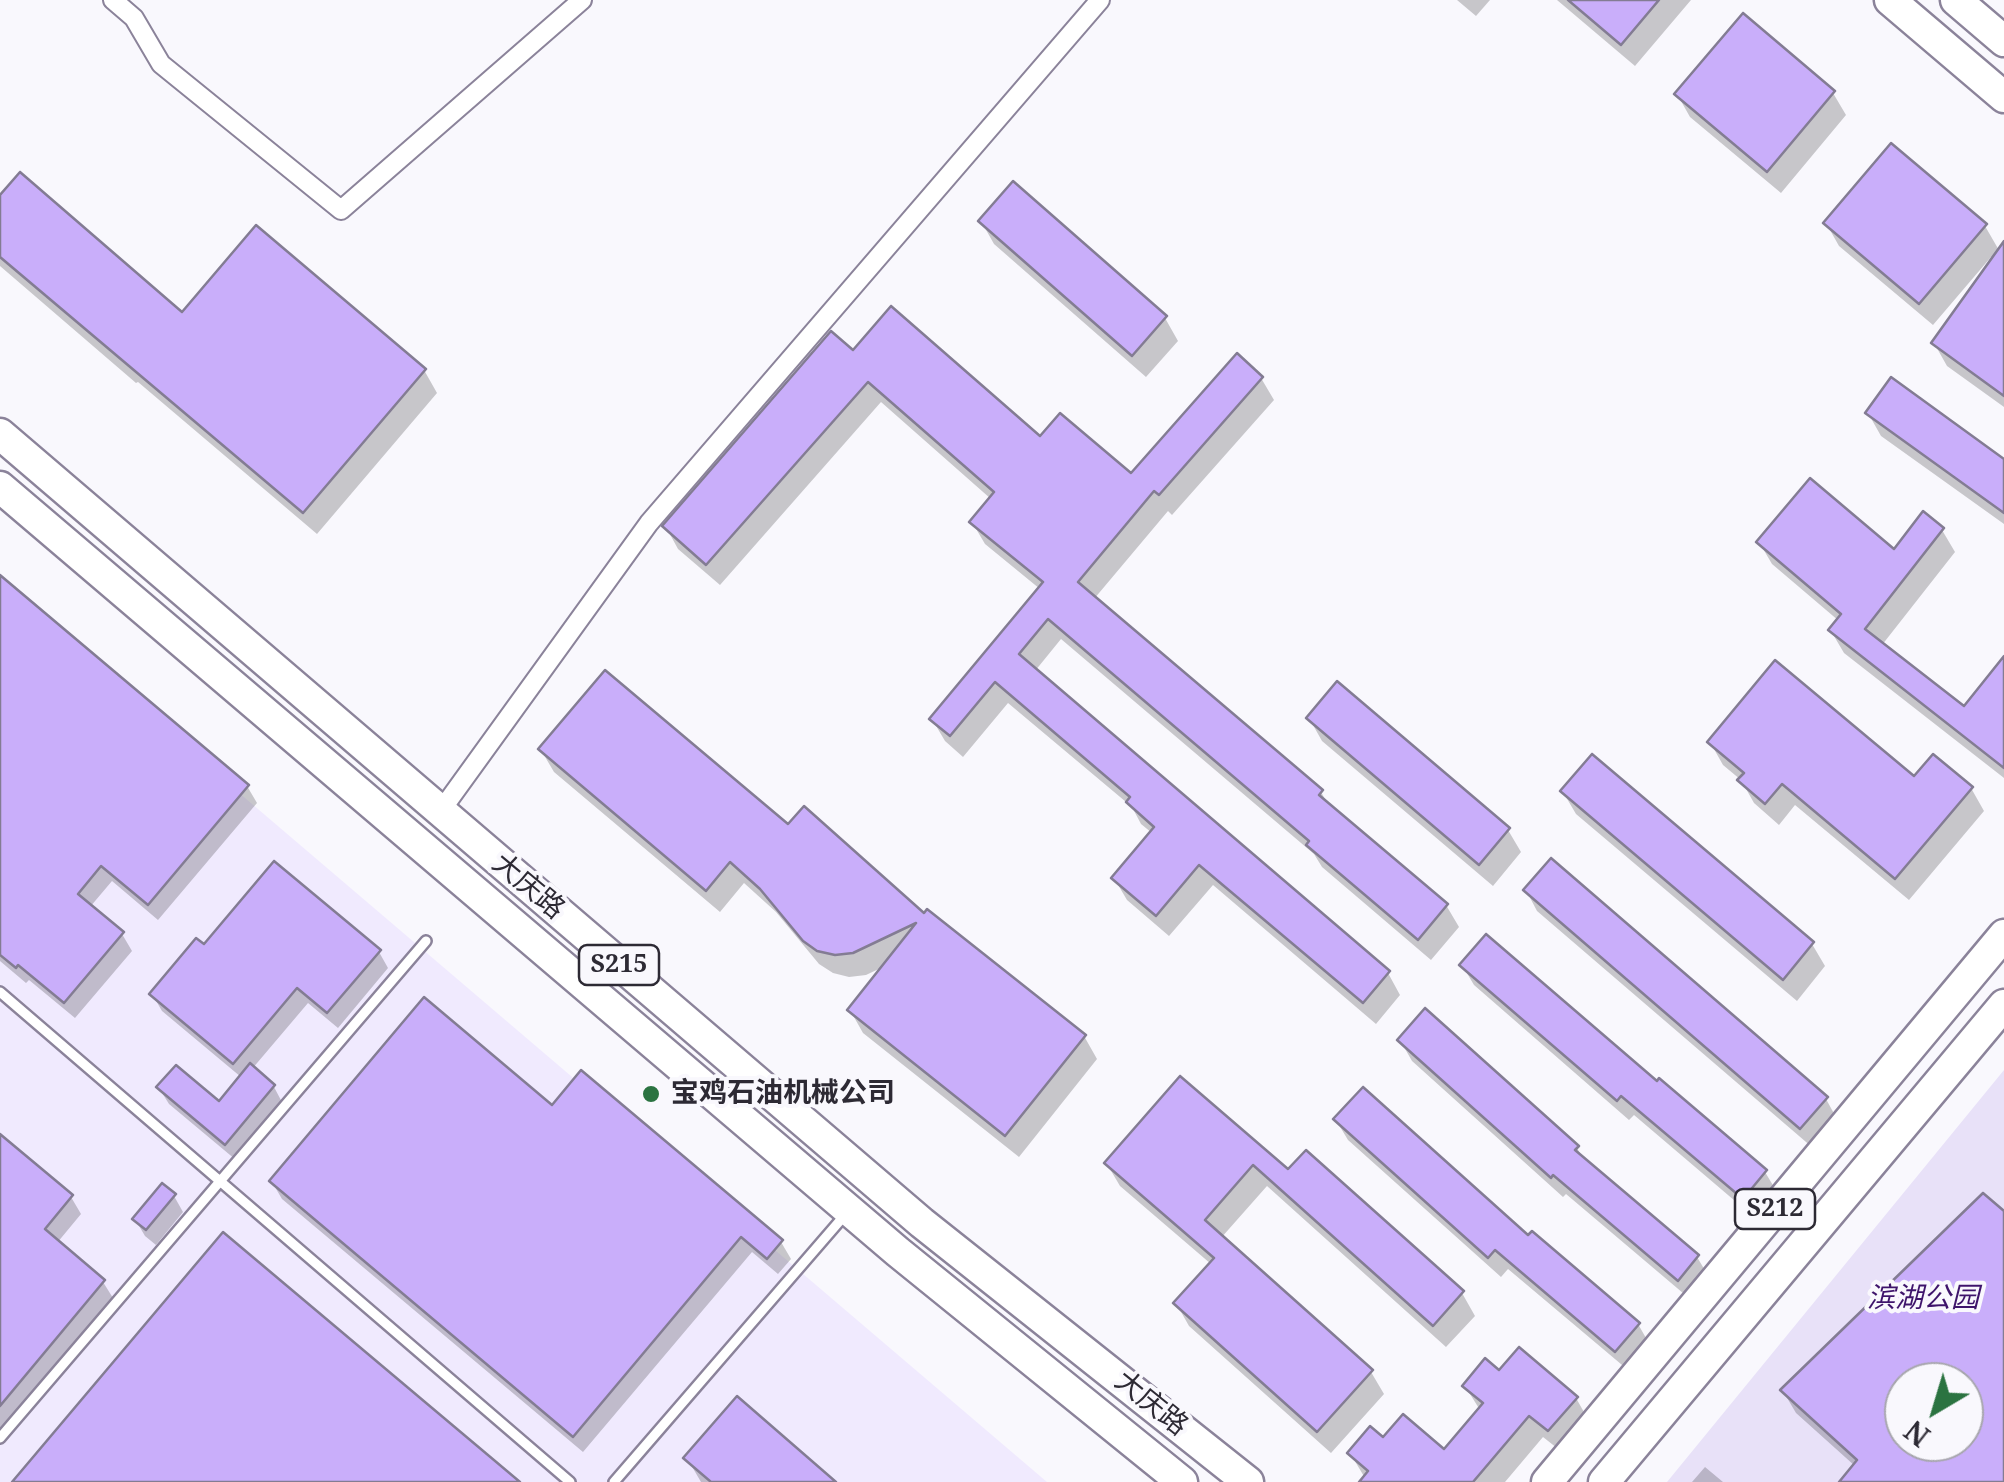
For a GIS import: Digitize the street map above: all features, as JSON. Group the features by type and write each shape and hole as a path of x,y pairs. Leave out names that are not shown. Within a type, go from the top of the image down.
{"main road":[{"path":"1890,0 2004,98"},
{"path":"1956,0 2004,41"},
{"name":"大庆路","path":"0,434 922,1222 1248,1482"},
{"name":"大庆路","path":"0,487 849,1210 1182,1482"},
{"name":"S212","path":"1547,1482 2004,936"},
{"name":"S212","path":"1604,1482 2004,1005"}],"street":[{"path":"113,0 134,18 161,64 341,210 582,0"},
{"path":"440,812 649,523 1100,0"}],"lane":[{"path":"0,1438 426,941"},
{"path":"0,992 570,1482"},
{"path":"614,1482 849,1210"}],"shaded area":[{"path":"0,589 1047,1482 0,1482"}],"green space":[{"name":"滨湖公园","path":"2004,1070 2004,1482 1667,1482"}],"building":[{"path":"1568,0 1659,0 1621,45"},
{"path":"1743,13 1835,91 1767,172 1674,94"},
{"path":"1891,143 1987,224 1919,304 1823,223"},
{"path":"20,172 182,312 256,225 426,369 303,513 0,257 0,195"},
{"path":"1013,181 1167,316 1132,356 978,221"},
{"path":"2004,241 2004,396 1931,343"},
{"path":"891,306 1040,436 1060,413 1131,473 1237,353 1263,377 1159,495 1154,491 1078,582 1323,790 1319,795 1448,904 1418,940 1306,845 1309,841 1048,619 1019,654 1390,971 1363,1003 1199,865 1156,916 1111,878 1154,827 1126,802 1130,797 995,682 950,736 929,719 1043,582 969,522 994,492 868,382 706,565 662,526 831,331 853,350"},
{"path":"1891,377 2004,459 2004,513 1865,413"},
{"path":"1810,478 1894,549 1923,511 1944,528 1865,629 1964,706 2004,656 2004,768 1828,630 1841,614 1756,542"},
{"path":"0,575 249,785 148,905 101,866 78,894 124,932 64,1003 0,955"},
{"path":"1775,660 1914,776 1933,754 1973,787 1895,879 1782,784 1765,804 1737,780 1744,773 1707,742"},
{"path":"605,670 788,824 804,806 924,913 927,909 1086,1035 1005,1136 847,1010 916,923 853,953 817,951 803,941 760,889 730,862 706,891 538,749"},
{"path":"1337,681 1510,828 1479,865 1306,718"},
{"path":"1592,754 1814,942 1783,980 1560,791"},
{"path":"1551,858 1828,1097 1800,1129 1523,890"},
{"path":"274,861 381,950 327,1013 297,988 233,1064 149,994 196,938 204,944"},
{"path":"1486,934 1767,1170 1743,1199 1621,1096 1617,1101 1459,965"},
{"path":"424,997 552,1105 581,1070 783,1240 767,1259 741,1237 573,1437 269,1181"},
{"path":"1425,1008 1579,1146 1575,1150 1699,1255 1678,1281 1553,1175 1551,1178 1397,1040"},
{"path":"250,1063 275,1085 225,1145 156,1087 176,1065 219,1101"},
{"path":"1180,1076 1288,1169 1306,1150 1464,1291 1433,1326 1253,1165 1205,1220 1373,1370 1317,1432 1173,1303 1214,1258 1104,1163"},
{"path":"1363,1087 1528,1235 1532,1231 1640,1323 1615,1352 1495,1250 1488,1258 1333,1119"},
{"path":"0,1134 73,1195 45,1229 105,1280 0,1406"},
{"path":"162,1183 176,1194 146,1230 132,1219"},
{"path":"1983,1193 2004,1211 2004,1482 1839,1482 1857,1460 1780,1390"},
{"path":"223,1232 520,1482 12,1482"},
{"path":"1519,1347 1578,1397 1548,1431 1529,1416 1473,1482 1359,1482 1368,1471 1347,1453 1370,1426 1383,1437 1403,1414 1444,1449 1483,1403 1462,1386 1485,1358 1499,1370"},
{"path":"737,1396 836,1482 711,1482 683,1458"}],"place":[{"name":"宝鸡石油机械公司","path":"651,1094"}]}
